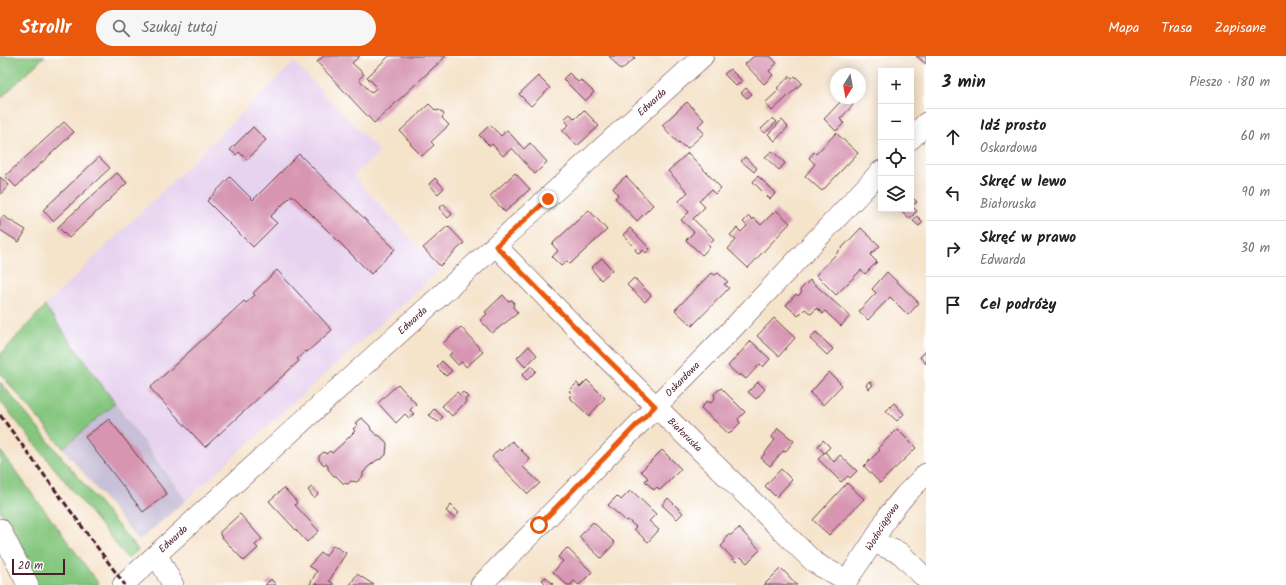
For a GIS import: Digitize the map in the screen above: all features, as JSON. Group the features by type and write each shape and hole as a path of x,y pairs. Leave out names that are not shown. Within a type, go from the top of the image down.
{"street":[{"name":"Edwarda","path":"123,585 703,56"},
{"path":"914,136 926,123"},
{"name":"Oskardowa","path":"481,585 733,328 878,174"},
{"name":"Białoruska","path":"496,246 580,332 814,561 847,583"},
{"name":"Wodociągowa","path":"847,583 874,542 888,516 904,496 926,474"},
{"path":"0,529 28,585"},
{"path":"874,542 900,553 926,579"},
{"path":"156,555 173,585"}],"shaded area":[{"path":"294,62 380,152 353,176 440,270 186,500 45,306"},
{"path":"115,403 186,500 139,541 63,448"}],"green space":[{"path":"0,56 45,56 0,99"},
{"path":"45,306 115,403 63,448 0,373 0,355"},
{"path":"0,382 138,550 128,559 0,401"},
{"path":"0,450 99,585 37,585 0,511"}],"building":[{"path":"324,56 360,56 352,63 364,74 359,79 371,93 377,87 367,77 389,56 446,56 374,123 317,62"},
{"path":"609,56 632,56 635,58 621,70"},
{"path":"754,56 770,56 777,63 769,71 773,75 764,84 745,64"},
{"path":"916,56 926,56 926,64"},
{"path":"730,69 742,81 736,86 724,74"},
{"path":"569,73 578,82 581,80 594,92 585,101 563,79"},
{"path":"538,76 550,88 531,106 519,94"},
{"path":"790,76 792,79 795,76 802,83 772,111 765,103 779,90 777,88"},
{"path":"746,88 752,94 747,98 741,93"},
{"path":"687,102 704,120 698,126 704,133 688,148 679,142 678,143 662,125"},
{"path":"429,104 436,111 439,110 444,114 442,118 449,125 431,142 434,145 422,156 400,131"},
{"path":"838,104 853,105 840,119 844,123 836,131 824,119"},
{"path":"584,110 599,126 577,146 562,130 569,125 564,119 570,114 575,119"},
{"path":"773,118 777,122 765,133 761,129"},
{"path":"782,120 788,127 775,141 768,134"},
{"path":"64,122 74,132 16,187 5,176"},
{"path":"490,125 501,136 507,130 524,149 530,143 547,162 535,174 512,148 503,156 492,144 490,146 479,135"},
{"path":"253,127 266,140 247,160 239,152 236,155 230,150"},
{"path":"836,133 858,153 822,191 805,176 815,164 809,158 814,152 816,154"},
{"path":"772,151 785,163 779,170 765,157"},
{"path":"688,153 721,188 715,194 711,190 699,201 705,207 693,219 714,239 708,245 710,247 702,255 686,240 694,232 681,220 689,212 679,201 688,192 668,171"},
{"path":"299,154 395,249 371,274 292,195 270,217 277,223 253,247 207,201 230,177 253,200"},
{"path":"99,157 110,168 53,221 43,210"},
{"path":"745,157 757,168 754,172 741,161"},
{"path":"117,173 127,183 69,238 58,227"},
{"path":"515,173 530,189 505,212 490,196"},
{"path":"626,176 653,205 637,221 615,198 618,195 613,188"},
{"path":"758,176 776,193 770,199 753,182"},
{"path":"0,177 9,185 1,194 0,193"},
{"path":"435,178 444,188 438,194 429,184"},
{"path":"444,204 452,214 448,218 439,208"},
{"path":"914,208 917,211 909,219 902,212 914,212"},
{"path":"589,210 607,230 570,264 567,261 561,266 552,257 558,251 552,244"},
{"path":"776,210 790,223 748,268 728,249 736,240 730,235 737,228 741,232 747,226 743,222 749,216 753,220 754,218 761,225"},
{"path":"3,216 26,230 19,242 0,230 0,220"},
{"path":"917,216 923,222 919,226 913,221"},
{"path":"448,226 464,243 440,266 423,248"},
{"path":"630,228 650,249 646,253 643,250 639,254 635,250 636,248 623,235"},
{"path":"861,228 880,246 870,255 877,262 865,274 861,270 836,295 816,275"},
{"path":"602,258 612,270 601,280 591,268"},
{"path":"277,270 332,330 297,359 299,361 205,447 150,388 244,301 246,303 255,295 253,293"},
{"path":"887,272 919,303 908,315 890,297 868,320 859,311 876,293 872,289"},
{"path":"711,273 715,275 718,273 728,282 724,284 729,288 692,326 675,310"},
{"path":"634,278 651,295 645,302 627,285"},
{"path":"810,280 850,316 841,326 825,311 823,314 817,308 811,314 805,309 798,316 786,305 796,294 798,296 802,292 800,290"},
{"path":"503,295 508,301 512,300 514,303 513,307 518,313 492,333 480,320 487,314 485,312"},
{"path":"774,318 795,338 779,356 757,336"},
{"path":"461,327 483,352 466,367 462,362 458,365 449,355 452,353 443,343"},
{"path":"816,332 833,349 827,355 810,339"},
{"path":"751,341 770,359 763,367 760,364 746,379 740,374 739,376 728,366"},
{"path":"529,346 537,355 525,367 517,358"},
{"path":"926,351 926,364 920,357"},
{"path":"442,361 452,371 446,376 437,367"},
{"path":"531,366 536,371 527,380 522,375"},
{"path":"829,372 842,385 823,405 810,393"},
{"path":"587,380 605,398 589,416 569,397 572,394 569,391 577,383 580,387"},
{"path":"869,381 873,385 869,389 866,385"},
{"path":"758,382 765,389 756,399 748,392"},
{"path":"398,384 416,404 410,410 414,414 409,418 405,414 396,423 378,403"},
{"path":"721,388 745,412 738,419 740,423 729,434 701,408 707,401 711,403 715,398 714,394"},
{"path":"457,392 460,395 463,392 468,397 465,400 466,402 452,416 442,406"},
{"path":"894,403 904,414 897,421 886,411"},
{"path":"434,409 443,417 438,422 429,415"},
{"path":"361,418 370,426 371,430 387,443 386,455 368,467 363,473 363,476 357,482 351,481 348,484 343,483 336,476 334,476 326,464 324,465 319,460 319,456 324,452 326,454 330,451 332,453 355,431 353,429 358,425 355,423"},
{"path":"109,419 167,494 143,512 85,437"},
{"path":"778,428 794,441 770,466 761,458 775,440 772,437"},
{"path":"897,429 916,448 880,483 864,466 880,450 878,448"},
{"path":"823,440 830,447 824,453 818,446"},
{"path":"512,441 530,459 523,467 540,483 528,494 492,457 499,449 501,451"},
{"path":"662,450 681,469 660,490 657,487 654,490 645,481 648,478 641,471"},
{"path":"825,452 834,462 840,455 857,471 850,478 848,476 841,482 818,459"},
{"path":"781,469 792,480 776,497 765,486"},
{"path":"847,483 864,499 829,535 813,520"},
{"path":"312,487 318,494 314,498 308,490"},
{"path":"284,488 297,502 295,505 319,531 307,542 269,501"},
{"path":"631,490 656,514 649,521 659,530 648,542 634,529 636,527 628,520 626,521 608,505 617,496 621,500"},
{"path":"668,498 683,513 677,519 662,505"},
{"path":"451,505 459,513 454,518 446,511"},
{"path":"240,514 262,539 255,545 258,548 244,561 220,535 220,532"},
{"path":"593,522 615,543 601,558 579,537"},
{"path":"739,528 760,550 747,563 741,557 736,562 721,546 725,542 727,535 731,535"},
{"path":"333,545 346,553 329,581 333,583 333,585 319,585 316,583 315,585 311,585 310,584 317,571 309,566 321,553 326,556"},
{"path":"567,548 592,572 579,585 574,581 571,585 567,585 553,572 563,561 558,557"},
{"path":"781,568 797,585 764,585"},
{"path":"357,574 374,585 350,585"},
{"path":"546,577 553,584 547,585 542,580"},
{"path":"271,579 276,585 265,585"}],"railway":[{"path":"0,415 125,585"}],"route":[{"path":"539,525 655,406 496,246 548,199"}]}
